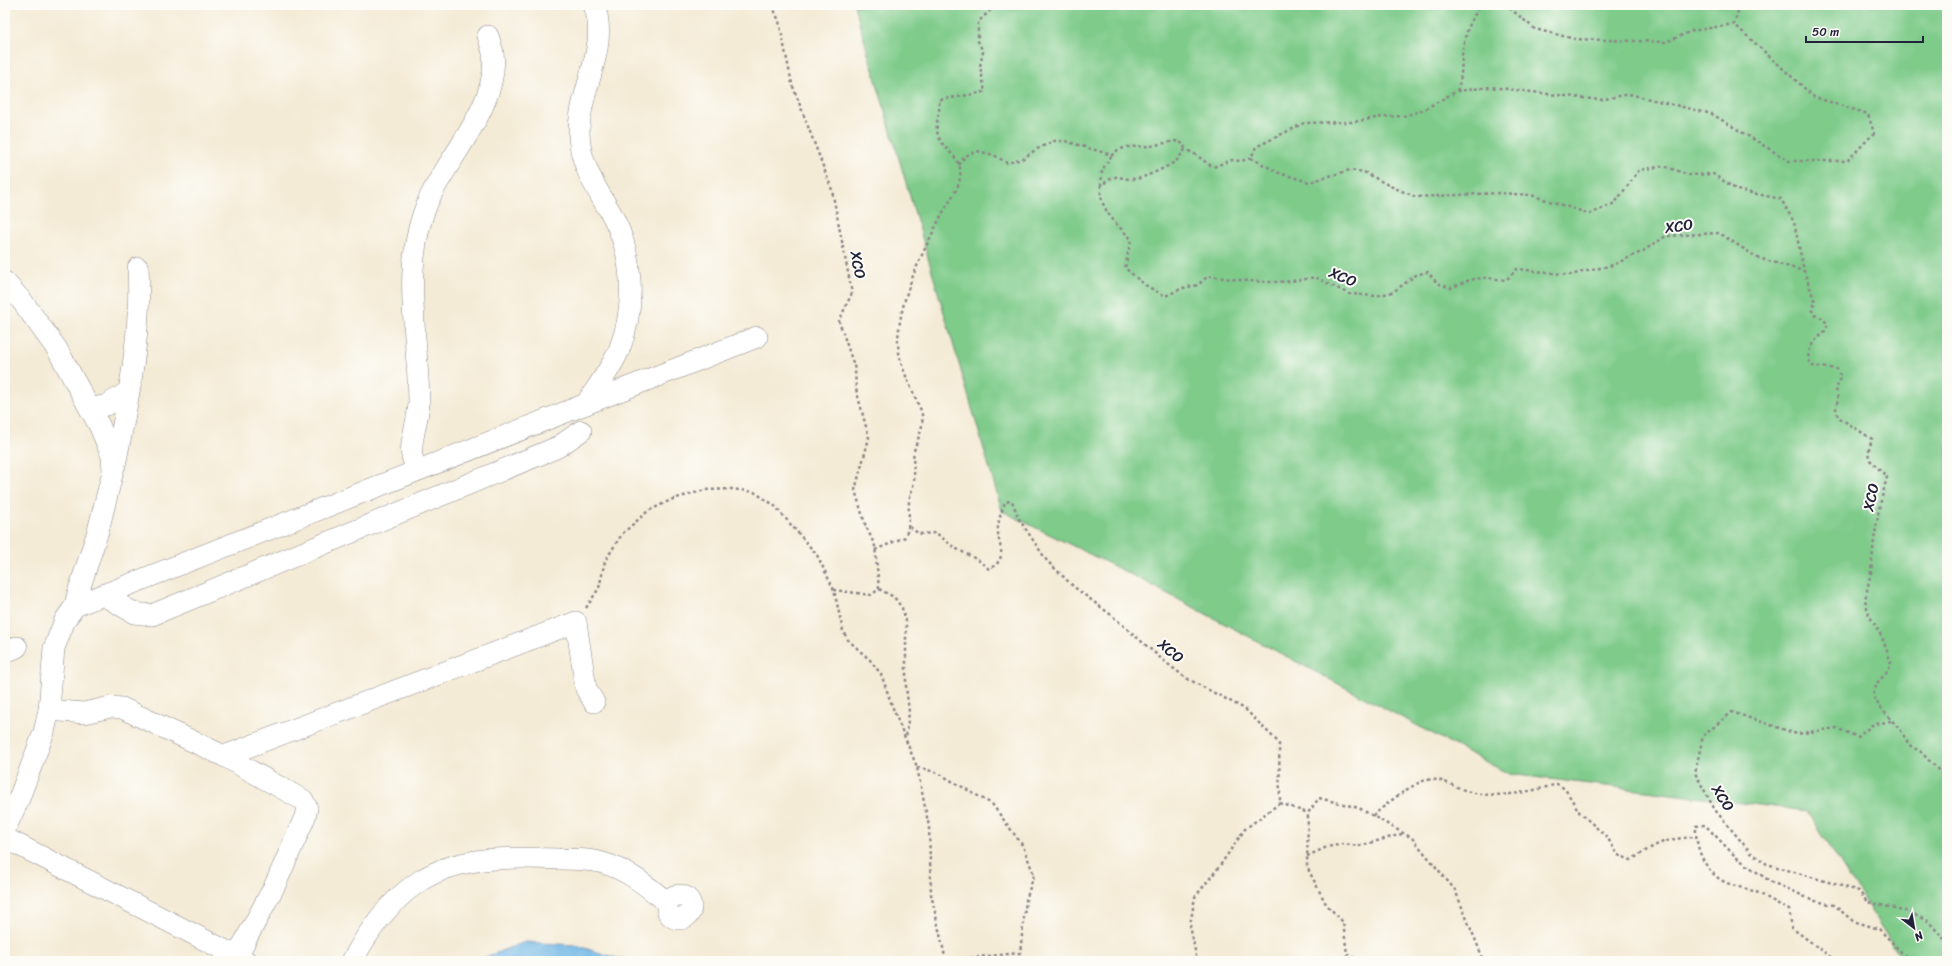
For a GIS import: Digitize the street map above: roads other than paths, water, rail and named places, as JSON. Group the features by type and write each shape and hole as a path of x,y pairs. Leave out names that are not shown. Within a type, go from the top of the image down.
{"street":[{"path":"586,404 619,350 626,327 630,299 630,279 623,240 618,226 586,168 579,133 580,117 598,44 599,27 594,5"},
{"path":"418,470 411,455 419,403 414,330 413,265 415,239 430,198 479,114 488,93 493,72 493,54 488,36"},
{"path":"5,829 33,764 44,732 49,710 54,648 65,620 75,606 98,531 113,471 128,392 140,298 138,268"},
{"path":"5,282 22,301 57,349 90,409 112,456 113,471"},
{"path":"75,606 757,337"},
{"path":"90,409 107,405 128,392"},
{"path":"103,595 134,614 152,615 558,447 581,431"},
{"path":"224,756 576,622 586,689 594,702"},
{"path":"5,838 242,958 305,817 307,808 303,800 294,794 224,756 122,708 111,707 84,713 49,710"},
{"path":"352,961 367,933 388,907 417,883 440,870 464,863 515,858 582,860 603,863 635,878 667,902"}],"water":[{"path":"525,942 575,945 626,961 475,961"}]}
